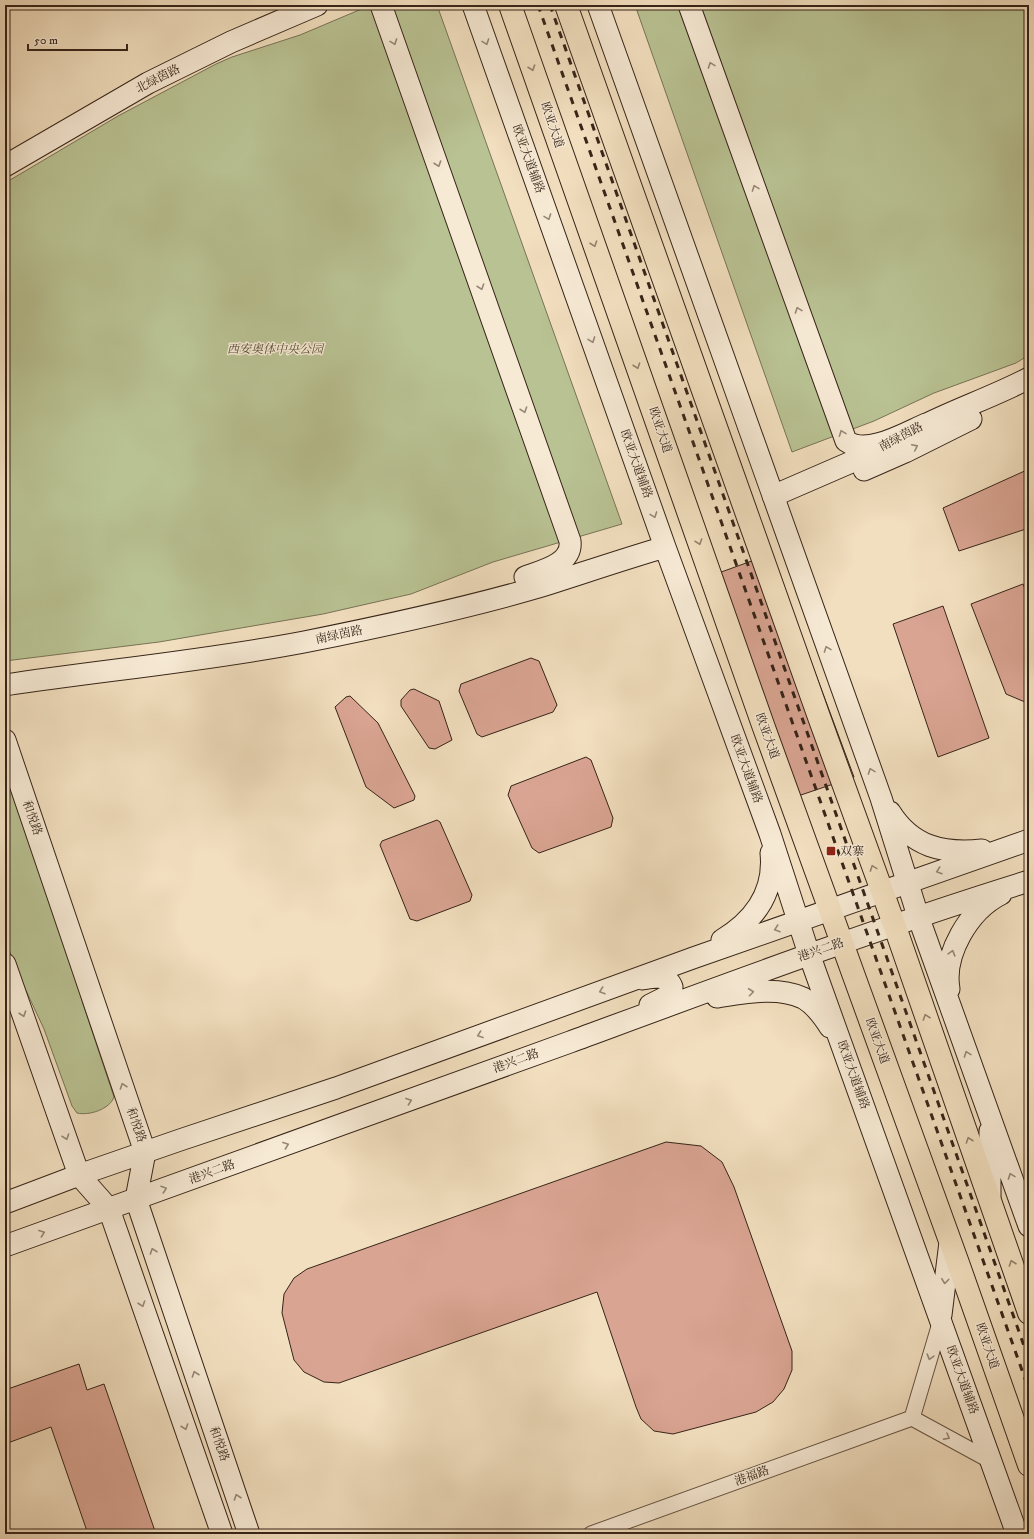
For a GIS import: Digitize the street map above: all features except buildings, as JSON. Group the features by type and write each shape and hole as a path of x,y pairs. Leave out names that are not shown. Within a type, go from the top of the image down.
{"main road":[{"name":"欧亚大道","path":"510,5 830,910 1029,1465"},
{"path":"566,5 894,924 1029,1313"}],"street":[{"name":"北绿茵路","path":"5,154 111,92 194,48 284,5"},
{"name":"北绿茵路","path":"5,166 148,83 230,42 317,5"},
{"path":"381,5 570,541 571,548 564,559 553,566 525,577"},
{"name":"欧亚大道辅路","path":"473,5 664,542 770,834 809,954 1017,1534"},
{"path":"598,5 881,798 918,916 1029,1226"},
{"path":"689,5 846,441 852,445 870,446 926,424"},
{"name":"南绿茵路","path":"775,501 884,447 926,424 1005,391 1029,378"},
{"name":"南绿茵路","path":"775,501 905,452 1029,390"},
{"name":"南绿茵路","path":"5,675 189,652 315,630 440,601 498,583 664,542"},
{"name":"南绿茵路","path":"5,685 152,666 303,642 378,626 475,604 542,586 664,542"},
{"name":"和悦路","path":"5,740 145,1152 136,1199 249,1534"},
{"path":"881,798 896,823 909,836 923,844 940,850 957,851 995,848 1026,841"},
{"path":"693,958 744,925 760,904 766,893 770,879 772,860 770,834"},
{"path":"5,1203 145,1152 336,1088 693,958 1026,841"},
{"path":"955,1019 948,985 949,963 954,945 964,929 977,913 994,898 1029,881"},
{"name":"港兴二路","path":"5,1246 809,954 918,916 1029,881"},
{"path":"5,964 79,1175 109,1209 222,1534"},
{"path":"607,1028 668,996 671,992 672,987 666,978 653,977 630,981"},
{"path":"671,1004 760,991 785,992 803,998 817,1009 830,1026 845,1054"},
{"path":"990,1117 990,1200"},
{"path":"950,1242 941,1320 912,1418 991,1461"},
{"name":"港福路","path":"591,1534 609,1531 912,1418"}],"green space":[{"name":"西安奥体中央公园","path":"371,5 437,5 622,524 493,562 411,594 323,614 159,642 5,661 5,183 118,116 216,64 232,57 300,35"},
{"path":"635,5 1029,5 1029,355 1016,363 934,393 874,421 792,452"},
{"path":"5,765 71,954 83,1004 114,1097 108,1105 98,1111 82,1114 77,1113 72,1106 44,1029 15,967 5,937"}],"railway":[{"path":"538,5 1029,1390"},
{"path":"550,5 1029,1360"}],"place":[{"name":"双寨","path":"831,851"}]}
